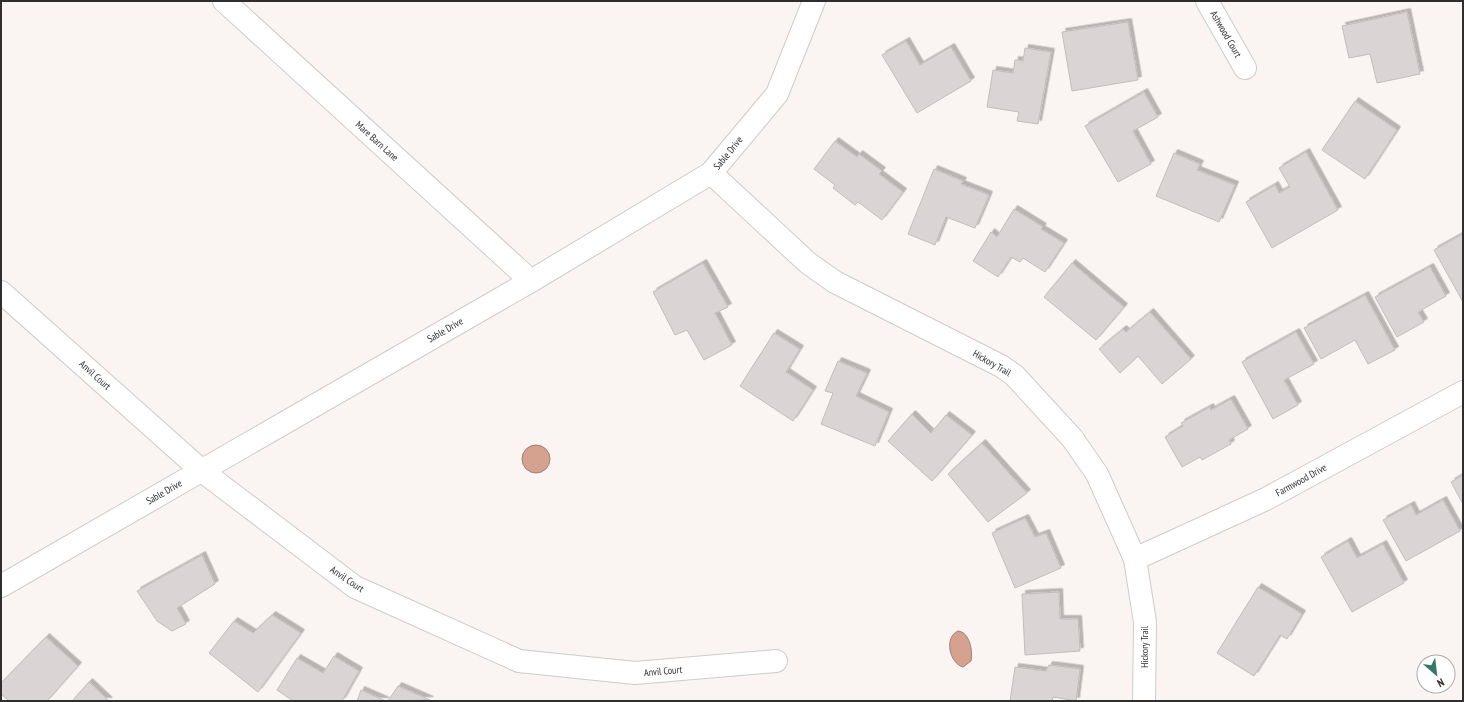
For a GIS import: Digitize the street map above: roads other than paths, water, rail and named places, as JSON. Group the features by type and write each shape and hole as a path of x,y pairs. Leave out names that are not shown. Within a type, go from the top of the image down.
{"street":[{"name":"Mare Barn Lane","path":"224,1 531,281"},
{"name":"Sable Drive","path":"1,586 531,281 711,173 777,94 814,1"},
{"name":"Ashwood Court","path":"1207,1 1245,68"},
{"name":"Hickory Trail","path":"711,173 808,263 834,282 1001,366 1014,375 1072,438 1097,474 1135,559 1144,622 1144,701"},
{"name":"Anvil Court","path":"1,292 202,471 355,587 518,660 635,673 776,661"},
{"name":"Farmwood Drive","path":"1135,559 1266,499 1463,392"}]}
